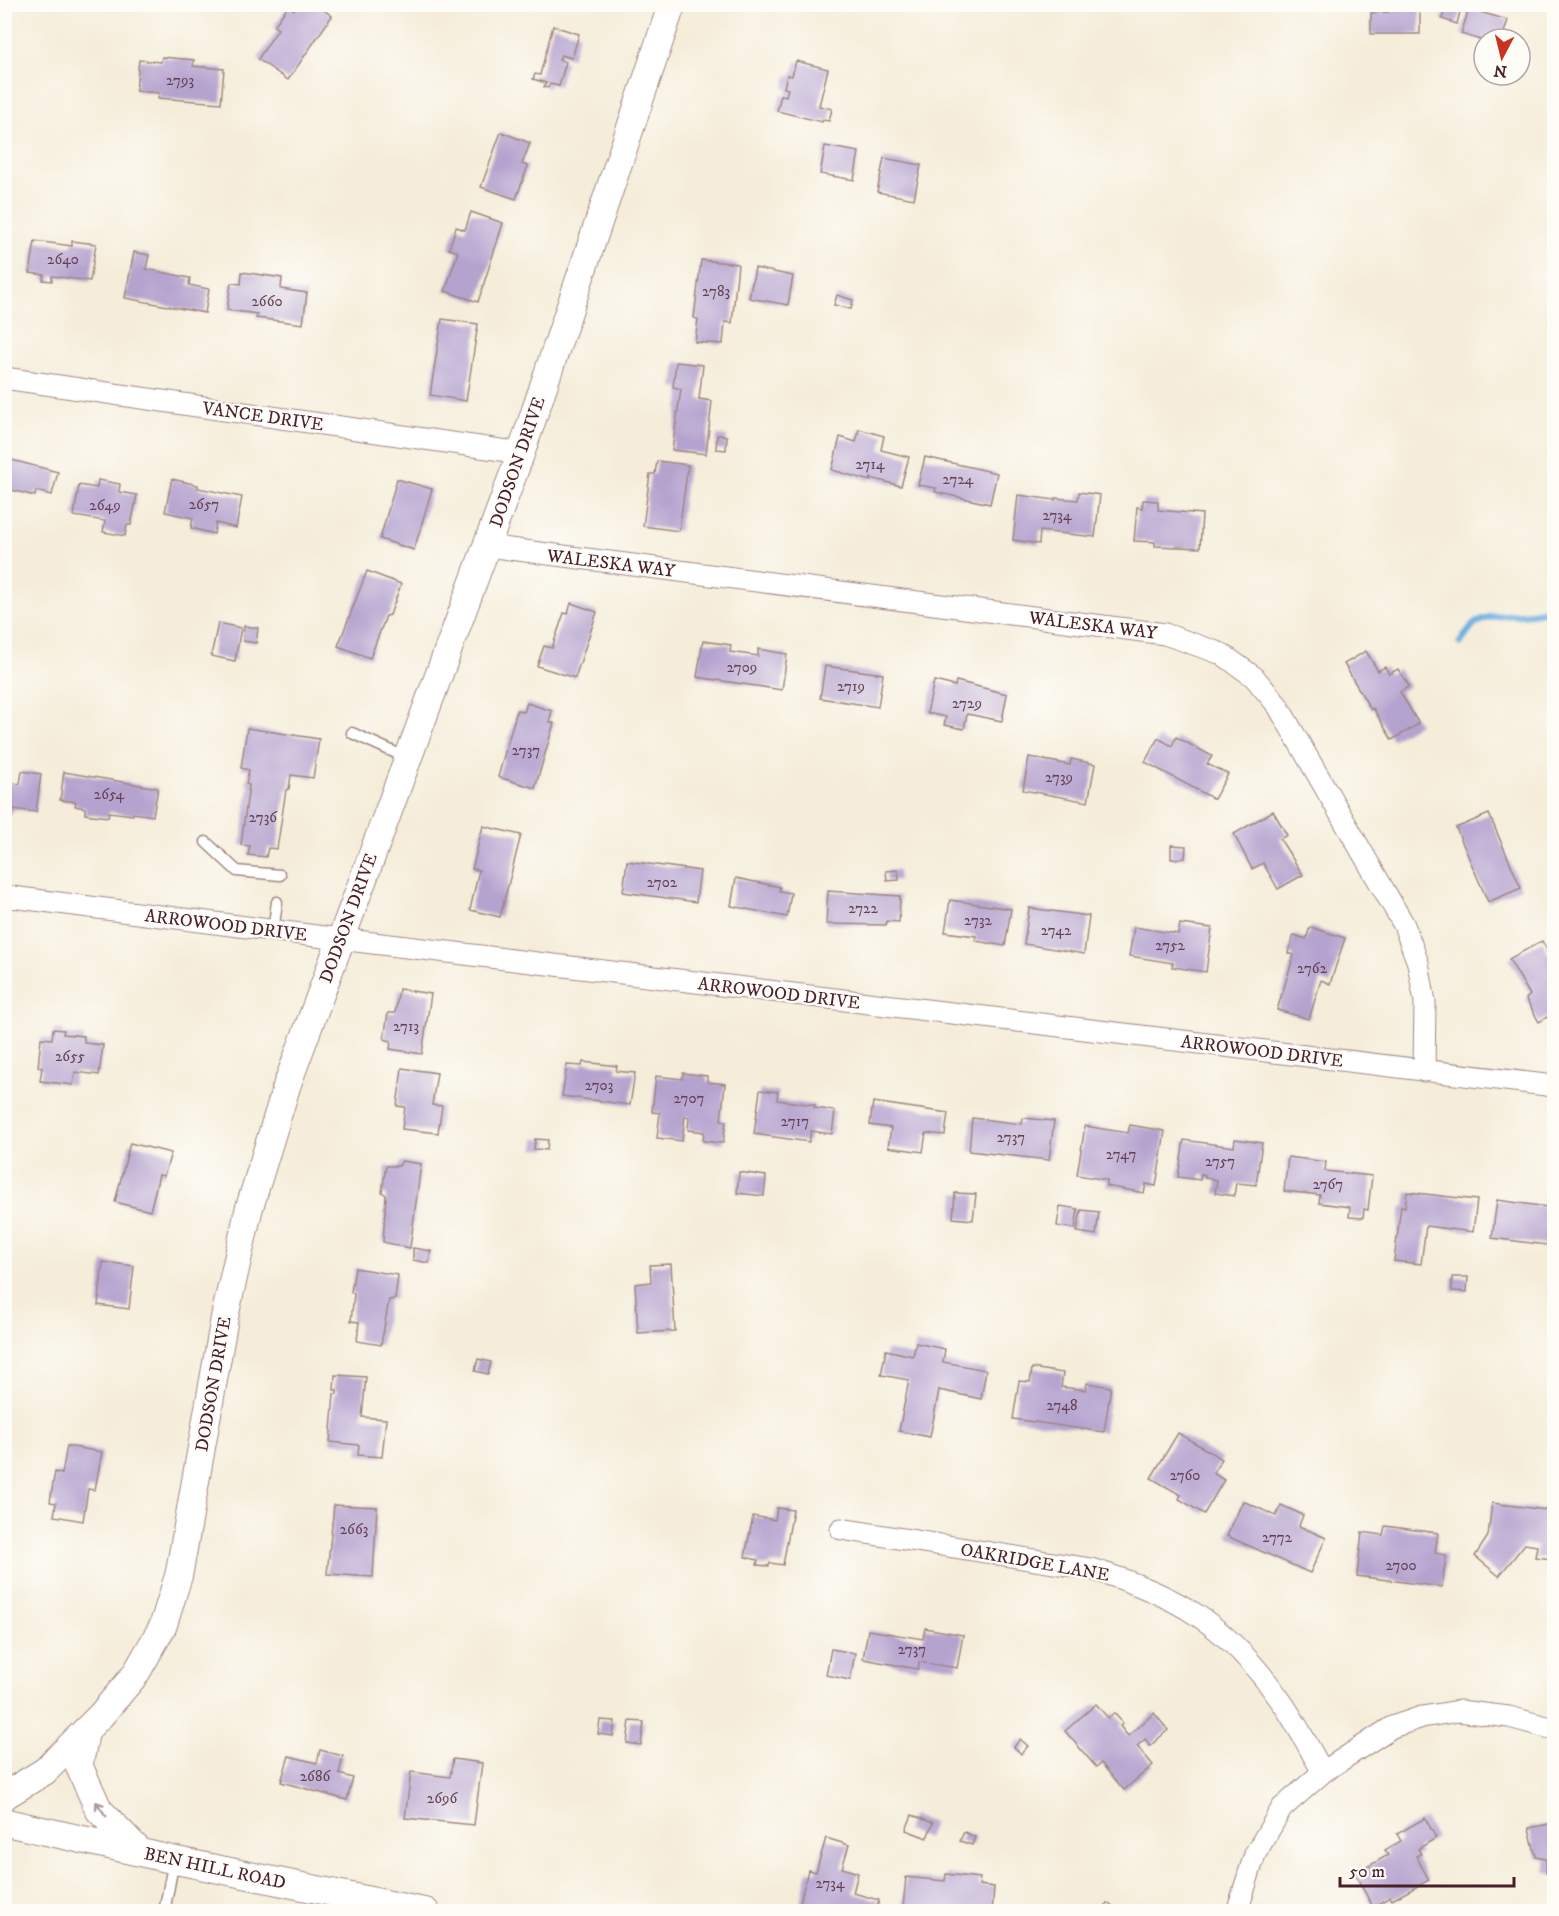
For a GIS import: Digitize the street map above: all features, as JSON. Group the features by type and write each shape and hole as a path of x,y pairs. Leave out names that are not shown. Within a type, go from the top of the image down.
{"street":[{"name":"DODSON DRIVE","path":"4,1796 45,1771 86,1730 135,1675 163,1626 180,1574 225,1315 249,1209 286,1085 521,453 672,4"},
{"name":"VANCE DRIVE","path":"4,378 521,453"},
{"name":"WALESKA WAY","path":"487,546 1165,634 1222,654 1254,677 1278,706 1404,925 1418,963 1425,1002 1424,1071"},
{"name":"ARROWOOD DRIVE","path":"4,896 273,931 1554,1086"},
{"name":"OAKRIDGE LANE","path":"841,1529 1091,1569 1164,1595 1189,1609 1231,1640 1255,1665 1283,1703 1323,1772"},
{"path":"1237,1911 1256,1854 1282,1808 1323,1772 1392,1727 1422,1717 1459,1711 1509,1717 1554,1729"},
{"path":"86,1730 79,1766 99,1810 140,1852"},
{"name":"BEN HILL ROAD","path":"4,1822 174,1860 426,1911"}],"lane":[{"path":"352,733 408,758"},
{"path":"206,842 237,871 280,875"},
{"path":"273,931 277,902"},
{"path":"164,1911 174,1860"}],"building":[{"path":"298,4 315,4 332,16 288,80 258,59 278,29 274,26 288,6 294,10"},
{"path":"1388,4 1400,4 1399,9 1420,9 1420,34 1371,34 1371,13 1388,12"},
{"path":"1446,4 1461,8 1457,24 1442,19"},
{"path":"1469,9 1508,20 1506,27 1472,27 1472,37 1461,34"},
{"path":"553,26 579,34 572,58 561,55 559,60 566,62 559,86 550,84 548,88 544,87 546,83 533,79 535,74 540,75"},
{"path":"162,57 194,60 193,66 224,69 221,103 158,98 159,93 136,91 139,60 161,62"},
{"path":"796,61 828,69 819,106 832,109 829,121 823,120 822,122 777,111 781,95 786,96 788,89 784,88 787,75 792,76"},
{"path":"501,132 530,143 522,164 528,166 516,199 481,187"},
{"path":"825,146 859,152 854,180 820,174"},
{"path":"884,158 921,165 914,199 877,192"},
{"path":"471,212 503,223 478,302 445,291 458,252 449,249 456,227 465,230"},
{"path":"4,237 10,238 7,265 4,265"},
{"path":"35,241 72,246 72,241 96,244 90,281 52,276 52,281 43,280 44,275 30,273"},
{"path":"134,252 149,255 146,269 190,278 189,285 209,289 205,313 125,298"},
{"path":"701,260 738,264 732,323 725,322 723,344 695,342 698,319 694,318"},
{"path":"755,268 793,276 788,305 749,298"},
{"path":"242,272 282,278 281,289 307,293 303,324 256,318 257,314 227,310 231,283 241,284"},
{"path":"837,295 853,300 851,309 834,305"},
{"path":"442,319 478,324 466,401 430,395"},
{"path":"676,362 703,365 699,399 712,401 706,454 672,450 681,389 673,387"},
{"path":"859,429 884,436 881,450 909,457 901,486 871,478 871,481 832,470 840,437 856,442"},
{"path":"717,435 727,436 726,450 716,449"},
{"path":"925,457 997,473 990,504 935,492 936,488 918,485"},
{"path":"4,458 58,472 52,495 36,491 35,496 4,488"},
{"path":"657,461 688,465 679,531 643,526 650,474 655,474"},
{"path":"172,479 198,485 198,488 242,497 236,528 216,523 214,534 191,528 193,518 165,512"},
{"path":"397,479 432,489 414,550 380,539"},
{"path":"98,480 120,484 119,492 137,495 131,525 127,525 125,536 103,532 105,521 74,516 79,485 97,488"},
{"path":"1079,492 1100,495 1095,537 1040,531 1039,544 1013,540 1018,495 1055,500 1055,498 1078,500"},
{"path":"1143,500 1158,501 1158,510 1202,514 1200,548 1155,546 1155,542 1134,541 1137,507 1142,508"},
{"path":"367,571 401,584 390,615 386,616 370,658 338,646"},
{"path":"571,603 597,612 575,678 537,666 544,646 552,648 564,613 568,614"},
{"path":"218,623 241,628 235,661 211,656"},
{"path":"244,626 258,628 256,643 243,641"},
{"path":"703,641 731,645 730,652 758,656 758,649 787,654 782,690 697,677"},
{"path":"1366,651 1378,671 1385,667 1389,674 1398,669 1409,686 1400,692 1419,724 1392,740 1344,664"},
{"path":"825,666 883,674 878,707 820,698"},
{"path":"934,681 955,686 956,681 1007,694 1002,721 967,714 964,729 944,725 946,717 927,713"},
{"path":"527,703 552,711 549,722 554,723 535,788 498,777 517,710 524,712"},
{"path":"247,728 319,739 313,778 291,775 289,789 286,790 277,849 268,848 266,857 248,855 250,846 241,845 249,785 246,784 249,770 241,768"},
{"path":"1176,737 1212,756 1207,764 1228,774 1214,799 1145,762 1158,738 1172,746"},
{"path":"1029,757 1070,765 1071,759 1095,764 1088,802 1023,790"},
{"path":"22,771 41,774 36,812 12,809 11,813 4,812 4,782 20,784"},
{"path":"64,772 158,788 153,816 109,812 108,817 85,814 85,808 75,806 76,802 60,800"},
{"path":"1273,811 1287,835 1280,839 1303,875 1278,889 1263,863 1252,869 1234,834"},
{"path":"1489,814 1521,888 1488,902 1456,828"},
{"path":"483,826 521,835 500,917 470,910 479,870 472,869"},
{"path":"1171,845 1186,846 1185,858 1171,859"},
{"path":"627,861 700,871 696,902 623,892"},
{"path":"898,870 899,880 887,881 886,871"},
{"path":"736,878 780,887 779,891 791,893 787,917 731,906"},
{"path":"828,891 900,896 899,922 886,921 886,925 826,924"},
{"path":"950,900 1011,909 1005,946 975,941 976,936 945,932"},
{"path":"1029,908 1089,916 1084,954 1024,944"},
{"path":"1180,924 1212,928 1206,972 1172,967 1173,963 1129,956 1134,927 1178,934"},
{"path":"1310,927 1345,938 1330,984 1321,980 1309,1019 1277,1010 1294,955 1288,953 1294,935 1306,939"},
{"path":"1542,941 1554,963 1554,1013 1539,1022 1526,999 1530,995 1509,959"},
{"path":"399,989 431,994 422,1054 390,1049 391,1041 384,1039 388,1013 395,1013"},
{"path":"53,1029 64,1030 63,1034 84,1036 84,1043 103,1045 99,1075 75,1072 73,1085 40,1081 42,1068 38,1067 41,1038 52,1039"},
{"path":"583,1062 617,1066 616,1071 635,1073 630,1105 562,1096 567,1065 582,1066"},
{"path":"402,1068 437,1073 432,1105 442,1106 438,1133 402,1129 405,1107 397,1106"},
{"path":"683,1073 707,1076 707,1082 725,1084 721,1120 726,1121 723,1143 703,1141 704,1132 688,1130 689,1117 685,1116 682,1141 657,1138 660,1113 652,1112 656,1076 682,1079"},
{"path":"760,1090 778,1092 777,1100 815,1105 814,1108 835,1111 832,1134 811,1131 809,1142 754,1134"},
{"path":"873,1102 948,1113 945,1135 926,1133 923,1152 888,1147 891,1128 870,1125"},
{"path":"972,1118 1022,1124 1023,1118 1054,1121 1049,1160 969,1151"},
{"path":"1130,1125 1165,1131 1156,1186 1146,1184 1144,1193 1106,1186 1107,1180 1077,1175 1085,1126 1128,1133"},
{"path":"535,1139 548,1140 547,1150 534,1149"},
{"path":"1235,1139 1262,1143 1256,1185 1236,1183 1234,1196 1215,1193 1217,1180 1205,1178 1205,1175 1201,1174 1200,1180 1178,1177 1184,1140 1234,1147"},
{"path":"130,1143 171,1153 164,1176 159,1175 150,1211 115,1202"},
{"path":"1288,1157 1326,1162 1325,1171 1372,1176 1368,1210 1364,1209 1363,1218 1349,1217 1350,1207 1319,1203 1320,1195 1284,1191"},
{"path":"402,1161 421,1164 410,1248 383,1242 386,1195 382,1192 386,1166 399,1166"},
{"path":"739,1172 766,1176 764,1196 737,1193"},
{"path":"1407,1192 1477,1200 1473,1232 1426,1226 1421,1264 1394,1261 1401,1206 1405,1207"},
{"path":"955,1193 976,1194 973,1220 953,1218"},
{"path":"1497,1200 1554,1208 1554,1246 1492,1238"},
{"path":"1060,1206 1078,1209 1075,1229 1057,1226"},
{"path":"1081,1210 1099,1212 1096,1235 1077,1232"},
{"path":"413,1248 431,1251 429,1263 413,1260"},
{"path":"103,1262 134,1266 129,1309 98,1305"},
{"path":"671,1264 675,1331 638,1333 635,1284 651,1282 650,1265"},
{"path":"355,1268 398,1275 395,1299 389,1300 381,1345 357,1341 359,1322 351,1321 354,1294 351,1292"},
{"path":"1452,1277 1468,1277 1467,1292 1452,1291"},
{"path":"916,1343 945,1349 943,1362 986,1370 981,1399 939,1390 930,1437 899,1431 909,1380 881,1375 886,1350 913,1356"},
{"path":"478,1359 491,1362 488,1374 475,1371"},
{"path":"1032,1368 1063,1373 1061,1387 1086,1390 1087,1383 1111,1387 1104,1432 1013,1419 1019,1381 1030,1382"},
{"path":"335,1375 366,1377 362,1417 386,1419 382,1457 358,1455 359,1445 330,1442 334,1394 337,1394 337,1390 334,1390"},
{"path":"1178,1433 1222,1459 1213,1473 1224,1480 1204,1514 1179,1499 1181,1495 1151,1478"},
{"path":"67,1446 102,1452 95,1490 88,1489 83,1521 54,1516 56,1503 50,1502 55,1472 62,1474"},
{"path":"1243,1501 1276,1516 1281,1505 1303,1515 1299,1526 1326,1538 1310,1573 1227,1536"},
{"path":"1492,1503 1554,1511 1554,1559 1535,1557 1537,1546 1525,1544 1499,1576 1475,1556 1488,1536"},
{"path":"334,1505 377,1507 373,1577 327,1574"},
{"path":"777,1508 793,1510 783,1565 770,1563 769,1566 757,1565 758,1560 745,1557 753,1516 775,1520"},
{"path":"1385,1526 1438,1533 1435,1553 1446,1555 1442,1587 1357,1576 1362,1532 1383,1535"},
{"path":"925,1628 963,1635 957,1668 919,1662 918,1669 863,1659 868,1630 923,1639"},
{"path":"831,1649 855,1653 850,1680 826,1675"},
{"path":"1096,1704 1108,1718 1114,1713 1123,1723 1120,1726 1128,1736 1154,1713 1168,1730 1150,1746 1145,1739 1137,1746 1153,1765 1124,1790 1101,1763 1096,1767 1065,1731"},
{"path":"600,1720 615,1721 613,1736 598,1734"},
{"path":"630,1721 644,1722 641,1745 627,1743"},
{"path":"1020,1739 1028,1746 1021,1754 1014,1747"},
{"path":"320,1750 343,1756 339,1774 353,1778 347,1800 281,1782 289,1756 317,1763"},
{"path":"453,1759 482,1763 474,1825 405,1818 411,1772 450,1777"},
{"path":"912,1815 933,1823 927,1838 906,1830"},
{"path":"1425,1818 1436,1838 1418,1849 1421,1854 1416,1856 1429,1880 1392,1900 1390,1897 1373,1907 1355,1874 1388,1855 1385,1850 1401,1841 1397,1834"},
{"path":"1554,1823 1554,1874 1546,1873 1546,1859 1536,1857 1529,1828"},
{"path":"964,1832 975,1837 972,1845 960,1841"},
{"path":"826,1838 849,1845 842,1868 858,1873 853,1893 879,1900 876,1912 807,1912 799,1907 808,1870 816,1872"},
{"path":"946,1874 980,1878 979,1885 994,1887 992,1912 942,1912 903,1907 906,1877 945,1881"},
{"path":"1107,1903 1124,1912 1103,1912"}],"waterway":[{"path":"1460,643 1469,630 1483,619 1535,613 1554,605"}]}
